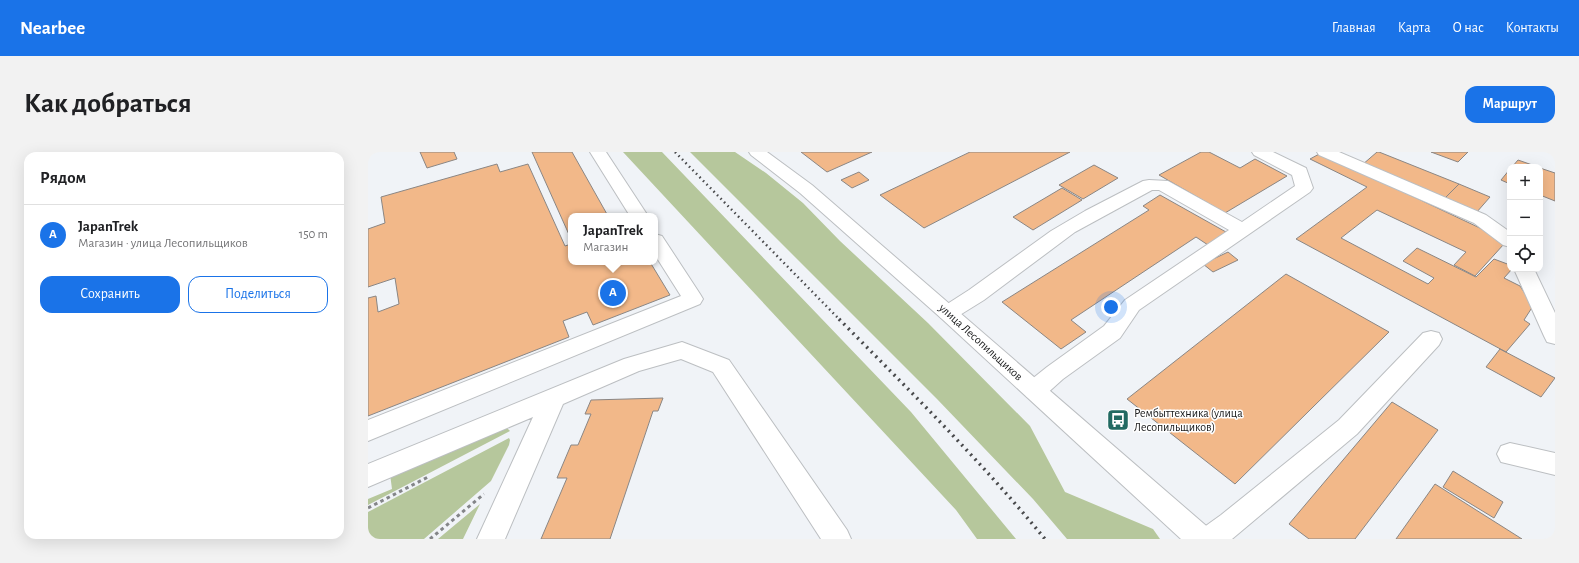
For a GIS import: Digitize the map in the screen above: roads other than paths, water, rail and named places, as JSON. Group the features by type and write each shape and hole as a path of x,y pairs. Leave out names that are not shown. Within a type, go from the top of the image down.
{"main road":[{"path":"598,152 637,213"},
{"name":"улица Лесопильщиков","path":"757,152 806,189 1035,390 1201,539"},
{"path":"1035,390 1054,374 1112,332 1132,305 1304,188 1300,172 1260,152"},
{"path":"1325,152 1480,220 1507,239"},
{"path":"948,313 967,302 1059,234 1149,185 1162,185 1243,230"},
{"path":"368,430 694,299 658,245"},
{"path":"1525,272 1555,336"},
{"path":"1210,539 1231,524 1348,427 1431,339"},
{"path":"368,476 632,365 682,350 721,366 837,539"},
{"path":"491,539 554,397"},
{"path":"1510,454 1555,464"}],"railway":[{"path":"675,152 840,320"},
{"path":"839,319 970,454 1045,539"}],"place":[{"name":"JapanTrek","path":"613,293"},
{"name":"Рембыттехника (улица Лесопильщиков)","path":"1118,420"}]}
